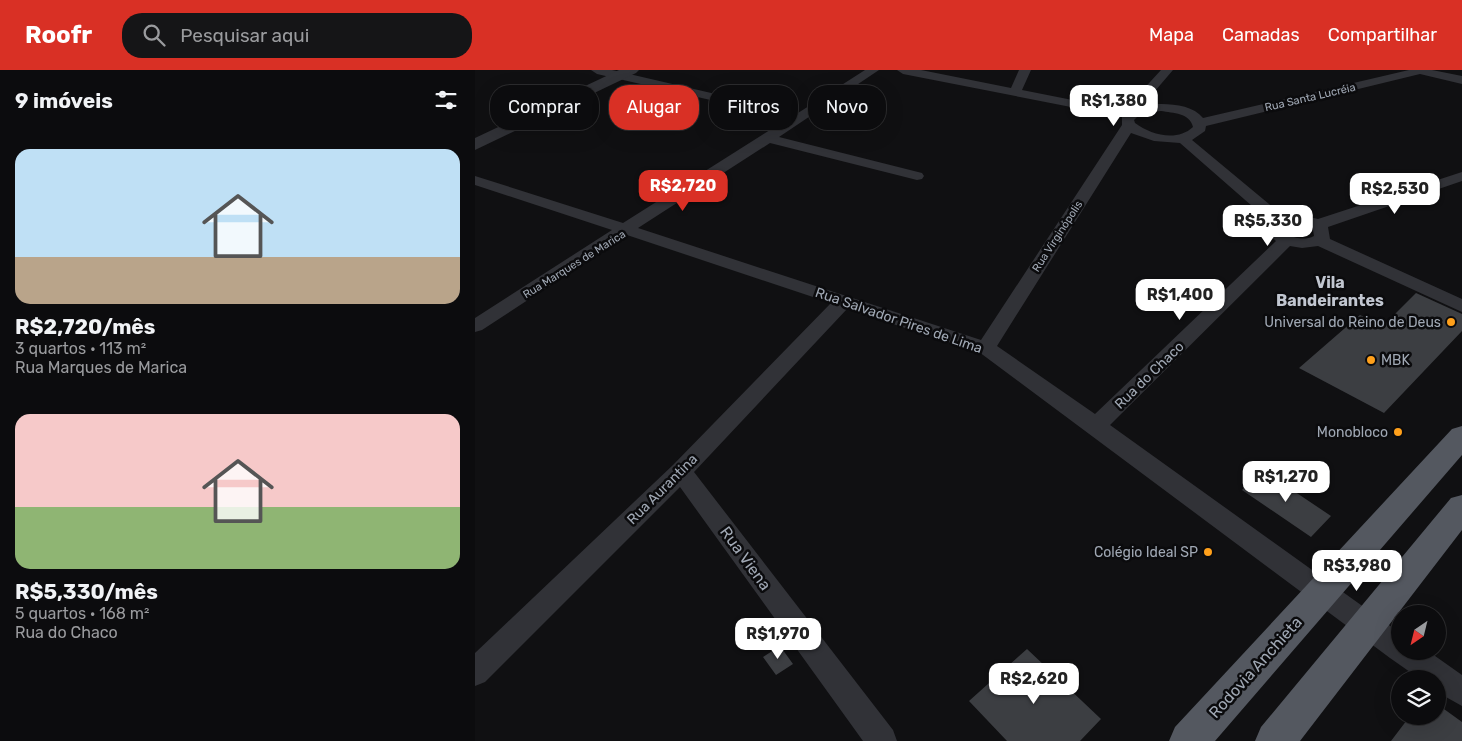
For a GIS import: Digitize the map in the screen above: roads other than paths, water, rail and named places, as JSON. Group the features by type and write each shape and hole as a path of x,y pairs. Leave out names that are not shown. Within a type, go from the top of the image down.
{"highway":[{"name":"Rodovia Anchieta","path":"1189,741 1462,436"},
{"path":"1275,741 1462,507"}],"street":[{"path":"597,70 625,73 800,117"},
{"name":"Rua Marques de Marica","path":"475,326 873,70"},
{"path":"903,70 1132,117 1161,107 1174,109 1187,112 1200,124 1197,132 1182,138 1150,136 1135,130 1132,117"},
{"path":"1015,92 1025,70"},
{"name":"Rua Virginópolis","path":"986,348 1143,97 1167,70"},
{"path":"1418,70 1462,80"},
{"name":"Rua Santa Lucréia","path":"1200,124 1418,70"},
{"path":"475,145 625,73"},
{"path":"769,138 917,176"},
{"path":"1182,138 1277,220"},
{"path":"1462,176 1318,233 1305,243 1287,240 1273,229 1272,226 1277,220 1288,217 1301,218 1318,233 1462,306"},
{"name":"Rua Salvador Pires de Lima","path":"475,180 986,348 1097,426 1391,643"},
{"name":"Rua do Chaco","path":"1097,426 1287,240"},
{"name":"Rua Aurantina","path":"475,672 681,472 844,301"},
{"name":"Rua Viena","path":"681,472 882,741"},
{"path":"1417,660 1462,692"}],"place":[{"name":"Universal do Reino de Deus","path":"1451,322"},
{"name":"MBK","path":"1371,360"},
{"name":"Monobloco","path":"1398,432"},
{"name":"Colégio Ideal SP","path":"1208,552"}],"district":[{"name":"Vila Bandeirantes","path":"1330,291"}]}
